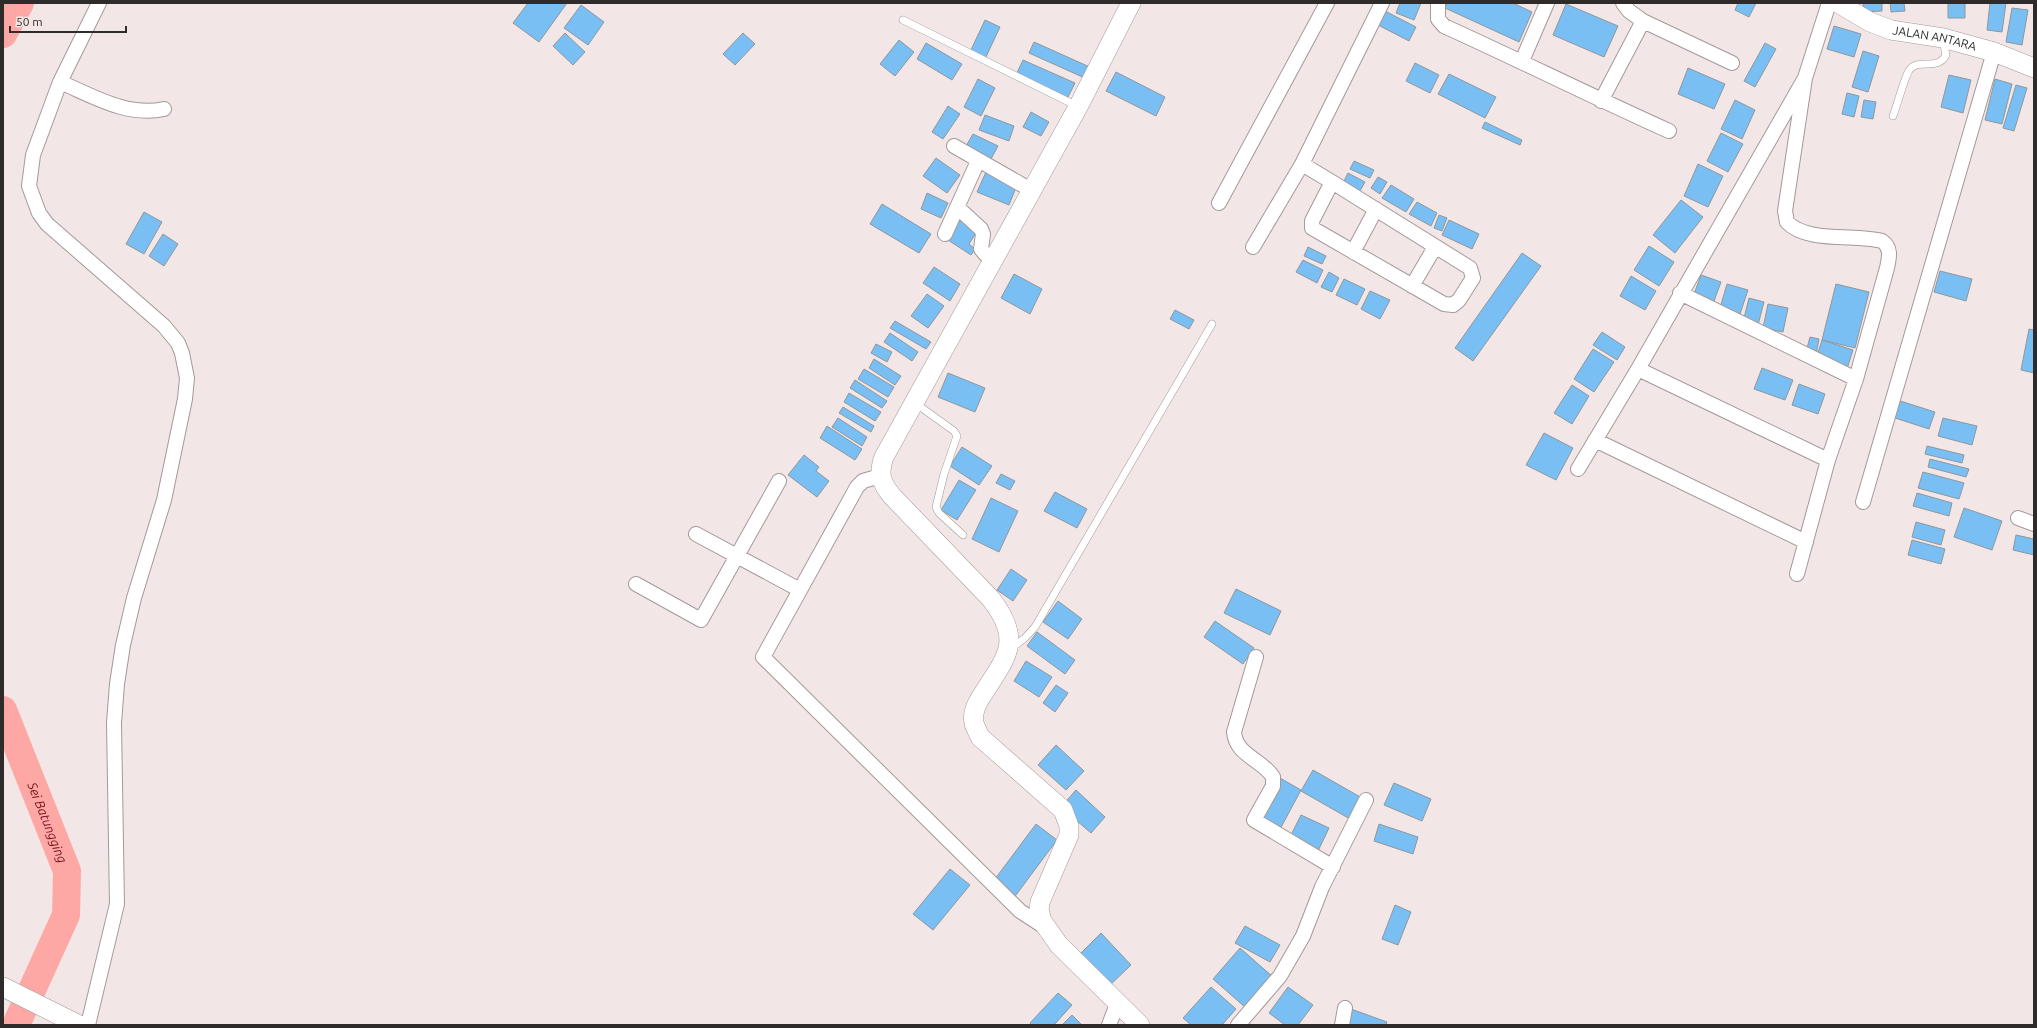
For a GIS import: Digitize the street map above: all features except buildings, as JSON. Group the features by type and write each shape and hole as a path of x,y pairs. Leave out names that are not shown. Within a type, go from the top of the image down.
{"street":[{"path":"88,1025 117,904 114,723 116,684 134,598 164,500 185,399 187,378 182,353 178,343 164,326 56,234 39,213 29,186 32,155 60,82 99,3"},
{"path":"1131,3 1078,106 884,458 880,476 884,485 892,496 980,587 999,610 1010,632 1008,651 975,706 974,723 980,737 1060,807 1069,826 1069,835 1040,902 1039,910 1046,928 1059,945 1117,1004 1140,1025"},
{"path":"1218,203 1327,3"},
{"path":"1253,247 1302,164 1382,3"},
{"path":"1438,3 1436,15 1440,24 1522,61 1601,101 1669,131"},
{"path":"1522,61 1547,3"},
{"path":"1623,3 1628,11 1643,21 1732,63"},
{"path":"1578,469 1638,369 1680,293 1805,78 1839,4"},
{"name":"JALAN ANTARA","path":"1839,4 1870,22 1890,30 1943,38 1994,52 2034,68"},
{"path":"1601,101 1643,21"},
{"path":"1863,502 1994,52"},
{"path":"1797,574 1828,460 1856,379 1887,268 1889,253 1888,248 1882,241 1810,233 1798,230 1787,222 1785,211 1805,78"},
{"path":"60,82 126,109 142,112 164,109"},
{"path":"954,146 978,162 1031,190"},
{"path":"944,234 978,162"},
{"path":"1302,164 1332,182 1376,209 1470,268 1473,278 1459,300 1449,306 1312,228 1312,221 1332,182"},
{"path":"957,207 981,229 983,234 981,248 985,254 993,258"},
{"path":"1353,252 1376,209"},
{"path":"1412,286 1435,247"},
{"path":"1680,293 1856,379"},
{"path":"1638,369 1828,460"},
{"path":"1595,440 1806,542"},
{"path":"880,476 863,481 857,487 763,657 1020,911 1046,928"},
{"path":"636,584 702,620 779,481"},
{"path":"2018,518 2034,524"},
{"path":"696,534 800,590"},
{"path":"1256,657 1234,732 1234,738 1241,750 1273,776 1273,786 1254,820 1333,867"},
{"path":"1238,1025 1280,976 1303,936 1322,887 1366,800"},
{"path":"3,987 79,1025"},
{"path":"1109,1025 1117,1004"},
{"path":"1342,1025 1345,1008"}],"lane":[{"path":"903,20 1078,106"},
{"path":"1893,116 1910,69 1917,65 1937,64 1945,59 1946,55 1943,38"},
{"path":"1008,651 1025,638 1035,627 1212,324"},
{"path":"914,403 954,431 958,436 944,474 936,507 938,513 963,535"}],"waterway":[{"name":"Sei Batungging","path":"3,34 20,3"},
{"name":"Sei Batungging","path":"3,710 67,871 66,915 16,1025"}]}
